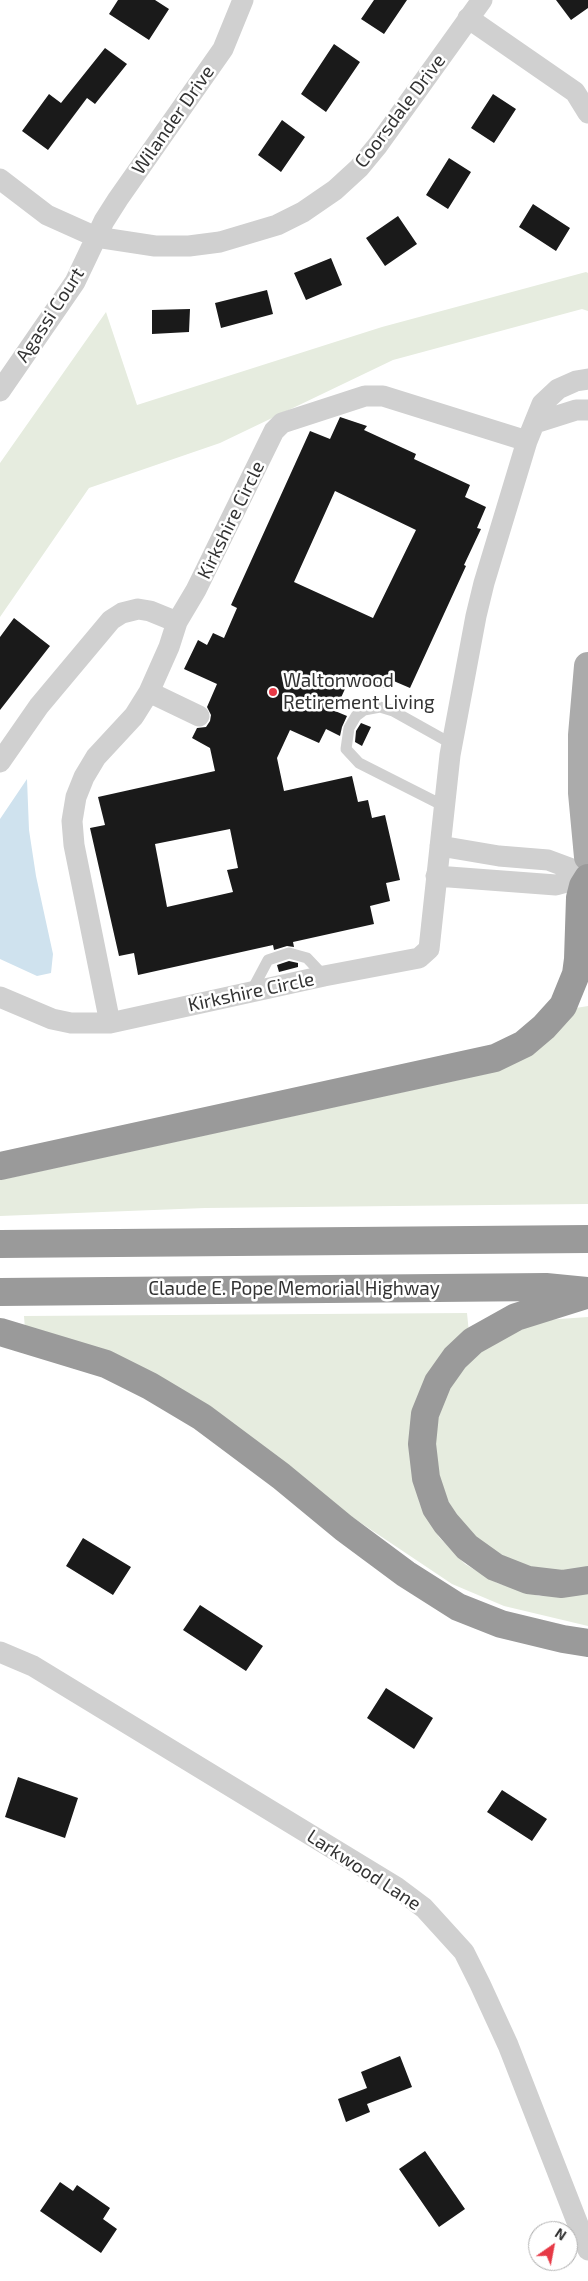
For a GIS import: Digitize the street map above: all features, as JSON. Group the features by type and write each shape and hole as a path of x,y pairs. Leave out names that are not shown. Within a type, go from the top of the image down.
{"highway":[{"path":"0,1166 495,1058 524,1044 544,1027 563,1006 576,974 580,898 588,876"},
{"path":"0,1244 588,1239"},
{"name":"Claude E. Pope Memorial Highway","path":"0,1292 546,1287 588,1293"},
{"path":"588,1293 547,1309 516,1317 473,1341 455,1358 438,1382 425,1414 422,1444 426,1478 434,1501 446,1523 467,1547 495,1567 528,1580 562,1584 588,1580"},
{"path":"0,1332 106,1364 150,1386 202,1417 281,1476 344,1528 398,1568 458,1607 502,1624 588,1643"}],"main road":[{"path":"588,666 582,736 583,810 588,857"}],"street":[{"name":"Wilander Drive","path":"96,237 118,199 223,49 243,0"},
{"name":"Coorsdale Drive","path":"0,179 47,215 96,237 155,246 189,246 253,234 303,212 335,190 372,153 482,0"},
{"path":"468,18 575,92 588,113"},
{"name":"Agassi Court","path":"0,391 75,282 96,237"},
{"name":"Kirkshire Circle","path":"0,997 52,1019 71,1023 110,1023 324,976 419,958 429,949 452,744 476,616 531,432 542,404 558,389 576,381 588,379"},
{"name":"Kirkshire Circle","path":"110,1023 74,845 72,821 76,797 84,776 96,757 134,716 149,692 177,622 196,590 274,431 282,424 365,396 383,396 531,432"},
{"path":"531,432 576,410 588,410"},
{"path":"0,762 39,706 111,620 122,613 138,610 150,611 177,622"},
{"path":"149,692 199,716"},
{"path":"440,846 499,856 548,860 588,876"},
{"path":"436,876 556,885 588,876"},
{"name":"Larkwood Lane","path":"0,1652 33,1666 396,1887 424,1908 464,1952 480,1984 508,2045 588,2250"}],"lane":[{"path":"444,806 359,763 346,749 349,728 356,716 364,710 380,707 393,711 452,744"},
{"path":"251,992 268,960 289,953 307,958 324,976"}],"shaded area":[{"path":"588,273 588,311 582,309 393,360 220,443 89,488 0,617 0,463 106,312 137,405 382,327"},
{"path":"588,1006 588,1204 205,1208 0,1216 0,1180 490,1073 529,1056 576,1008"},
{"path":"467,1313 469,1333 412,1473 420,1504 439,1537 465,1564 497,1583 539,1596 588,1593 588,1626 504,1606 452,1584 346,1513 25,1329 24,1316"},
{"path":"588,1317 588,1571 548,1575 477,1545 436,1483 432,1432 448,1383 483,1345 545,1320"}],"water":[{"path":"27,779 29,830 36,876 53,954 51,973 37,976 0,959 0,819"}],"building":[{"path":"118,0 155,0 169,9 149,40 109,14"},
{"path":"374,0 407,0 384,34 361,19"},
{"path":"556,0 588,0 588,8 571,20"},
{"path":"334,44 360,62 326,112 301,94"},
{"path":"105,48 127,64 95,104 87,98 48,150 22,131 49,94 61,103"},
{"path":"493,94 516,109 494,143 471,128"},
{"path":"282,120 305,137 281,172 258,155"},
{"path":"449,158 471,172 448,209 426,195"},
{"path":"533,204 570,228 556,251 519,227"},
{"path":"398,216 417,244 385,266 366,238"},
{"path":"331,258 342,285 306,300 294,273"},
{"path":"267,290 273,314 221,328 215,303"},
{"path":"190,309 189,332 152,334 152,310"},
{"name":"Waltonwood Retirement Living","path":"340,417 367,426 364,430 416,454 414,459 470,485 465,497 486,507 477,528 481,529 464,565 466,566 410,688 389,679 384,688 369,681 366,688 349,680 335,711 347,716 340,736 326,729 319,743 290,730 277,758 284,791 352,776 358,802 368,800 372,818 385,815 400,880 386,883 390,901 370,906 374,924 293,942 294,947 287,946 274,950 273,945 138,975 134,953 119,956 90,828 105,825 98,797 215,771 210,748 192,738 197,728 206,727 210,721 211,715 207,707 217,684 184,669 198,640 207,645 213,633 224,638 237,608 231,605 310,431 330,439","holes":["335,491 416,530 373,618 294,582","230,829 238,868 227,870 233,892 167,907 155,844"]},
{"path":"14,618 50,646 0,710 0,637"},
{"path":"361,723 371,727 362,746 355,742 356,731"},
{"path":"289,961 298,963 298,967 279,972 277,965"},
{"path":"83,1538 131,1567 113,1595 66,1566"},
{"path":"200,1605 263,1646 246,1671 183,1630"},
{"path":"386,1688 433,1718 414,1749 367,1718"},
{"path":"18,1777 78,1798 65,1838 5,1817"},
{"path":"502,1790 547,1819 532,1841 487,1812"},
{"path":"400,2056 412,2087 367,2104 370,2112 346,2122 338,2099 367,2088 361,2072"},
{"path":"425,2151 465,2209 439,2227 399,2169"},
{"path":"60,2182 73,2191 77,2185 110,2208 103,2219 117,2229 101,2253 40,2211"}],"place":[{"name":"Waltonwood Retirement Living","path":"273,692"}]}
